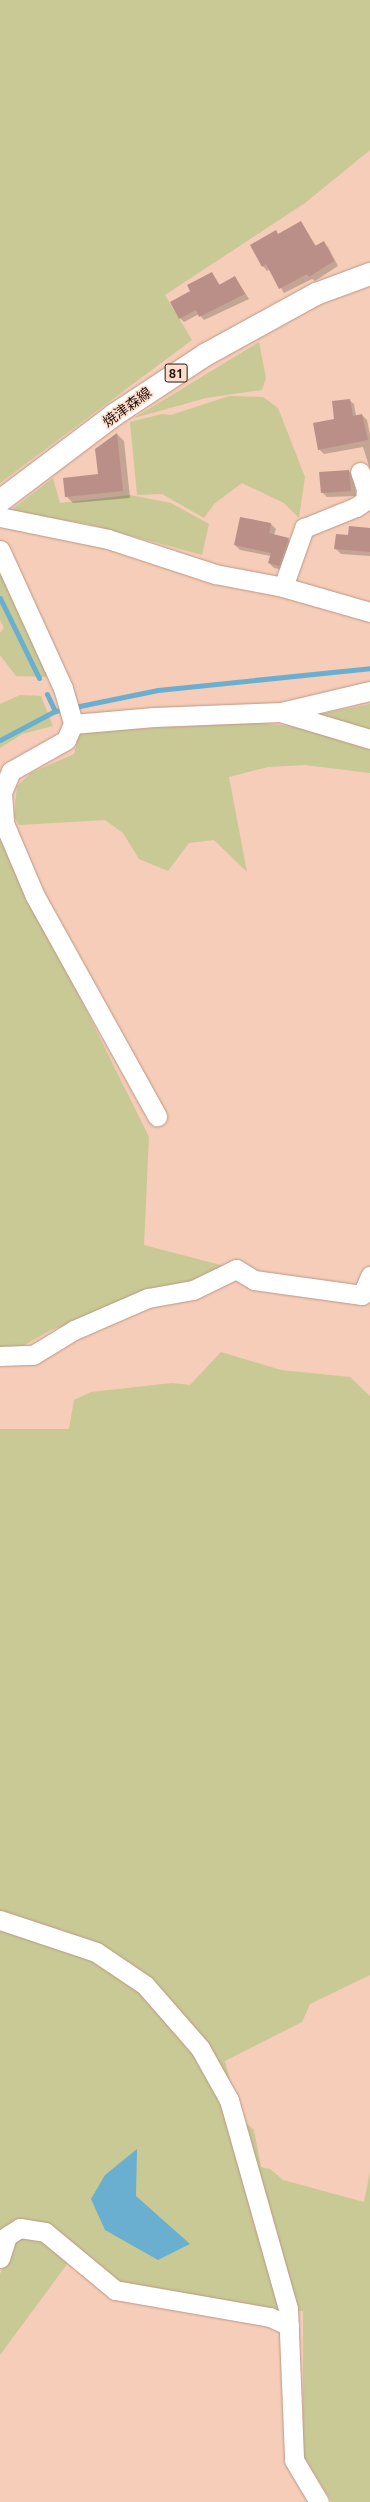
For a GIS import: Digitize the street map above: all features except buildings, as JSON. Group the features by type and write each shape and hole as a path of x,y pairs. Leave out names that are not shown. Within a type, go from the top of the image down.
{"main road":[{"name":"焼津森線","path":"0,501 114,415 205,355 316,294 370,274"}],"street":[{"path":"283,587 304,528 356,508 365,501 366,489 360,472"},
{"path":"0,517 108,538 215,574 283,587 370,612"},
{"path":"0,550 63,688 72,720 66,740 11,771 2,792 4,823 35,896 157,1116"},
{"path":"72,720 281,712 370,691"},
{"path":"281,712 370,739"},
{"path":"0,1356 33,1355 74,1330 148,1298 193,1290 236,1269 254,1280 362,1296 370,1276"},
{"path":"0,1920 96,1952 145,1985 200,2048 229,2100 288,2308 294,2460 319,2502"},
{"path":"0,2258 7,2236 20,2228 45,2232 115,2290 270,2317 289,2326"}],"green space":[{"path":"0,0 370,0 370,150 305,203 165,295 192,340 0,483"},
{"path":"259,342 266,378 262,390 206,398 134,418"},
{"path":"229,396 263,397 278,408 305,477 299,518 284,503 242,483 214,504 204,518 162,494 137,495 130,422 162,414 171,415"},
{"path":"53,478 60,503 130,495 171,503 209,524 202,555 88,524 10,511"},
{"path":"0,569 50,677 16,676 0,655 0,633 4,628 0,620"},
{"path":"20,695 41,696 53,726 22,734 0,748 0,704"},
{"path":"370,704 370,741 321,714"},
{"path":"253,723 282,725 303,729 370,750 370,773 305,765 268,767 229,777 247,872 214,840 189,843 168,871 139,859 123,833 105,820 19,825 14,816 17,786 31,773 74,754 80,732"},
{"path":"0,836 149,1137 144,1245 236,1269 51,1330 0,1359"},
{"path":"221,1352 281,1370 350,1377 370,1396 370,1975 310,2004 302,2022 225,2061 231,2084 232,2111 254,2130 261,2167 270,2169 283,2180 364,2202 370,2172 370,2502 332,2502 303,2455 303,2311 210,2306 115,2290 73,2256 0,2355 0,2274 13,2244 0,2270 0,1429 69,1429 74,1400 91,1392 172,1383 190,1385"}],"water":[{"path":"137,2149 136,2196 190,2244 158,2260 105,2230 91,2199 105,2175"}],"waterway":[{"path":"0,598 39,678"},
{"path":"0,740 55,711 158,690 370,668"},
{"path":"47,694 55,711"}]}
